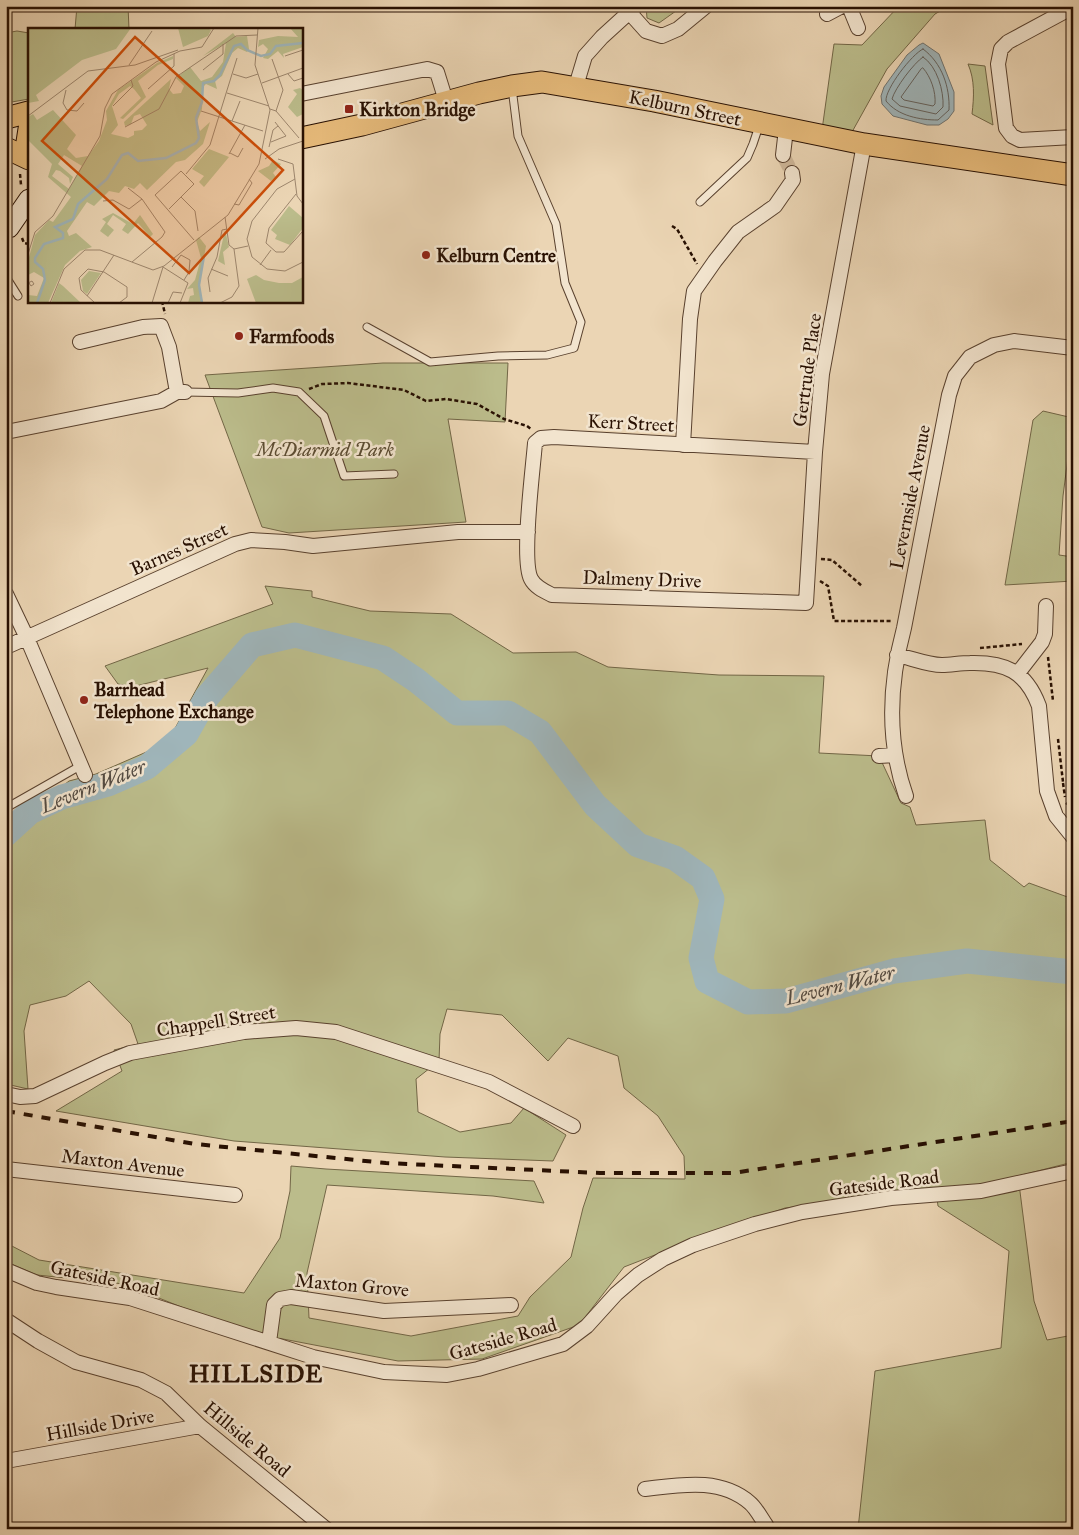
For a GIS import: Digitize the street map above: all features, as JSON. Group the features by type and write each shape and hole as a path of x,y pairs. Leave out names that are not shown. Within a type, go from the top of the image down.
{"main road":[{"name":"Kelburn Street","path":"302,138 362,125 446,101 512,86 542,82 576,86 654,101 864,144 1073,175"},
{"path":"6,118 28,112"},
{"path":"6,148 28,159"},
{"path":"7,228 28,200"},
{"path":"7,228 28,215"}],"street":[{"path":"576,86 585,56 602,36 632,9 646,31 662,36 678,29 706,6"},
{"path":"827,14 842,6"},
{"path":"849,6 858,28"},
{"path":"1073,7 1008,42 1001,49 998,64 1006,128 1012,136 1020,140 1073,137"},
{"path":"302,94 427,68 436,72 446,101"},
{"path":"783,155 786,129"},
{"name":"Gertrude Place","path":"806,603 815,452 822,374 864,144"},
{"path":"683,445 690,319 694,291 704,275 738,232 775,206 793,180 792,173"},
{"path":"6,432 161,401 181,392 169,347 161,326 143,327 80,342"},
{"name":"Levernside Avenue","path":"906,796 900,780 895,755 891,706 897,655 954,376 970,357 994,345 1014,341 1073,348"},
{"path":"528,532 535,443 541,438"},
{"name":"Kerr Street","path":"541,438 815,452"},
{"name":"Barnes Street","path":"6,647 235,544 251,540 313,546 458,532 528,532"},
{"name":"Dalmeny Drive","path":"528,532 530,578 537,587 552,595 806,603"},
{"path":"6,594 27,638 83,770"},
{"path":"1018,673 1042,642 1045,634 1046,606"},
{"path":"897,655 941,665 969,663 998,664 1018,673 1034,693 1039,706 1047,791 1056,816 1073,837"},
{"path":"879,756 895,755"},
{"name":"Chappell Street","path":"6,1094 20,1097 35,1096 105,1063 130,1054 244,1032 296,1028 336,1032 489,1082 573,1126"},
{"name":"Maxton Avenue","path":"6,1169 235,1195"},
{"name":"Gateside Road","path":"6,1270 37,1283 130,1298 312,1357 384,1372 447,1374 478,1370 563,1344 587,1326 616,1294 638,1275 675,1253 755,1224 802,1212 890,1198 982,1191 1073,1171"},
{"name":"Maxton Grove","path":"269,1342 274,1305 280,1299 291,1297 384,1311 497,1312 511,1305"},
{"name":"Hillside Road","path":"6,1320 38,1341 76,1362 154,1385 166,1393 200,1426 326,1529"},
{"name":"Hillside Drive","path":"6,1461 200,1426"},
{"path":"645,1489 662,1493 699,1483 727,1489 750,1503 767,1529"}],"lane":[{"path":"367,326 430,362 547,354 574,348 581,322 565,283 556,224 518,136 512,86"},
{"path":"700,202 747,158 760,123"},
{"path":"6,277 18,296"},
{"path":"181,392 238,393 273,388 299,392 324,416 344,476 394,474"},
{"path":"6,808 83,770"}],"path":[{"path":"672,226 677,229 704,275"},
{"path":"299,392 322,384 348,383 404,390 426,401 446,399 477,404 504,419 527,426 541,438"},
{"path":"810,558 832,560 862,586"},
{"path":"809,574 828,586 834,621 905,621"},
{"path":"1057,733 1063,782"}],"green space":[{"path":"77,6 128,6 129,28 75,28"},
{"path":"646,6 683,6 659,23 647,18"},
{"path":"899,6 949,6 935,14 887,69 852,132 822,130 834,44 862,45"},
{"path":"17,31 28,33 28,99 6,103 6,33"},
{"path":"968,64 985,66 993,125 972,114 972,76"},
{"name":"McDiarmid Park","path":"383,363 508,363 505,422 448,419 466,522 289,533 262,527 205,375"},
{"path":"1043,411 1073,418 1063,496 1059,555 1073,557 1073,581 1005,585 1033,420"},
{"path":"265,586 312,591 312,597 370,611 451,614 513,653 576,652 608,667 719,675 824,676 819,753 879,756 901,803 910,807 916,825 985,820 990,860 1024,887 1029,883 1073,899 1073,1162 1018,1176 1034,1301 1047,1340 1073,1335 1073,1529 858,1529 875,1371 1001,1348 1009,1251 938,1206 936,1191 785,1208 696,1239 624,1267 579,1325 482,1359 398,1361 283,1339 236,1329 124,1284 37,1275 6,1262 6,1243 39,1260 244,1293 280,1238 290,1191 291,1166 534,1181 544,1203 493,1196 327,1185 307,1273 309,1318 411,1336 518,1316 530,1297 571,1257 583,1208 593,1178 685,1179 684,1156 658,1116 624,1088 618,1056 568,1038 548,1061 502,1015 447,1009 440,1034 439,1061 416,1079 418,1112 460,1132 511,1123 524,1108 566,1135 553,1161 445,1157 234,1141 56,1111 122,1071 114,1050 138,1044 131,1024 89,981 66,996 30,1005 24,1031 28,1089 6,1084 6,831 69,781 96,774 167,743 208,668 132,687 118,684 105,666 273,604"}],"water":[{"path":"923,43 939,54 954,92 954,111 948,119 939,125 927,125 893,116 882,104 881,96 884,87 907,55"}],"waterway":[{"name":"Levern Water","path":"6,834 30,812 62,797 108,784 147,767 186,734 207,697 252,645 295,635 383,658 416,680 457,713 508,713 540,732 595,805 638,845 675,858 703,878 712,899 701,958 707,981 748,1002 786,1001 894,971 967,961 1073,972"}],"tunnel":[{"path":"783,155 792,173"}],"railway":[{"path":"6,1111 195,1144 386,1163 600,1173 733,1173 1073,1121"}],"place":[{"name":"Kirkton Bridge","path":"349,109"},
{"name":"Kelburn Centre","path":"426,255"},
{"name":"Farmfoods","path":"239,336"},
{"name":"Barrhead Telephone Exchange","path":"84,700"}],"district":[{"name":"HILLSIDE","path":"256,1374"}]}
